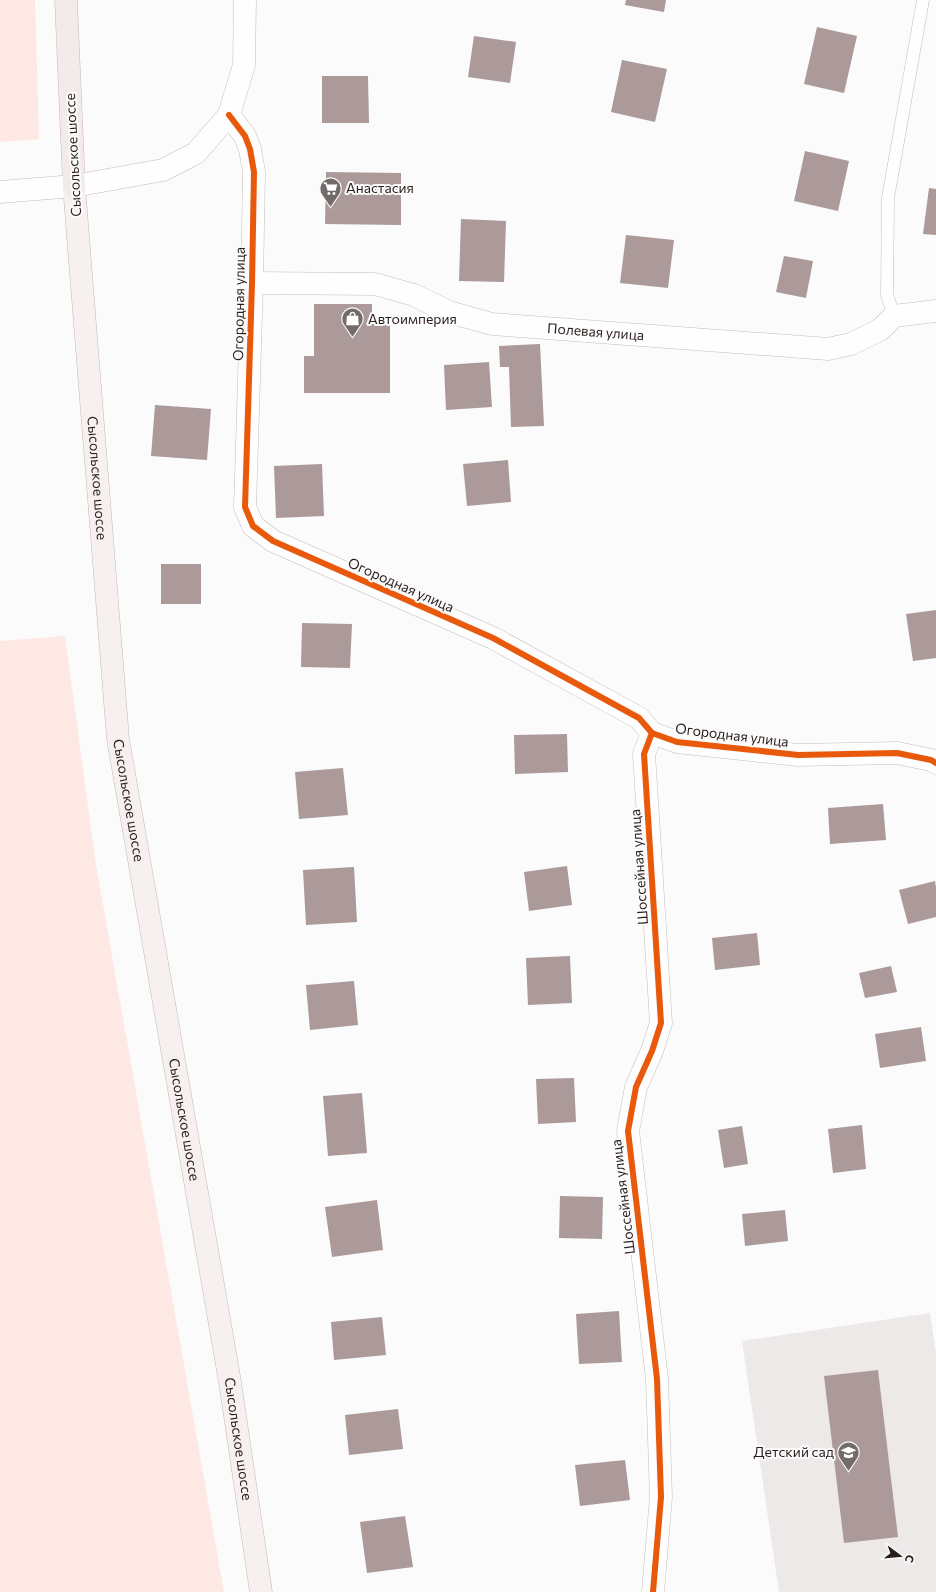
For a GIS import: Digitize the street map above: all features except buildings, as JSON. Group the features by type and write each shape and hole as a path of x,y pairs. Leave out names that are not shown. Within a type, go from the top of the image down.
{"highway":[{"name":"Сысольское шоссе","path":"66,0 74,186"}],"main road":[{"name":"Сысольское шоссе","path":"74,186 118,739 230,1382 261,1592"}],"street":[{"path":"0,192 74,186 164,170 196,154 229,115 244,65 245,0"},
{"name":"Огородная улица","path":"229,115 245,136 250,149 254,172 245,507 254,526 273,541 493,638 639,718 652,733 677,742 798,755 898,753 931,760 936,763"},
{"name":"Полевая улица","path":"252,283 375,284 414,295 450,312 492,324 828,349 851,344 880,330 894,316"},
{"path":"894,316 936,311"},
{"name":"Шоссейная улица","path":"652,733 644,754 661,1023 652,1051 636,1087 628,1131 657,1379 661,1497 653,1592"}],"lane":[{"path":"894,316 887,295 888,198 924,0"}],"shaded area":[{"path":"0,0 35,0 39,139 0,142"},
{"path":"65,636 96,865 224,1592 0,1592 0,641"},
{"name":"Детский сад","path":"930,1313 936,1353 936,1592 779,1592 742,1341"}],"cycle path":[{"path":"229,115 245,136 250,149 254,172 245,507 253,526 273,541 493,638 639,718 652,733 677,742 798,755 897,753 931,760 936,763"},
{"path":"652,733 644,754 661,1023 652,1051 636,1087 628,1131 657,1379 661,1497 653,1592"}],"place":[{"name":"Анастасия","path":"331,208"},
{"name":"Автоимперия","path":"352,338"},
{"name":"Детский сад","path":"849,1472"}]}
